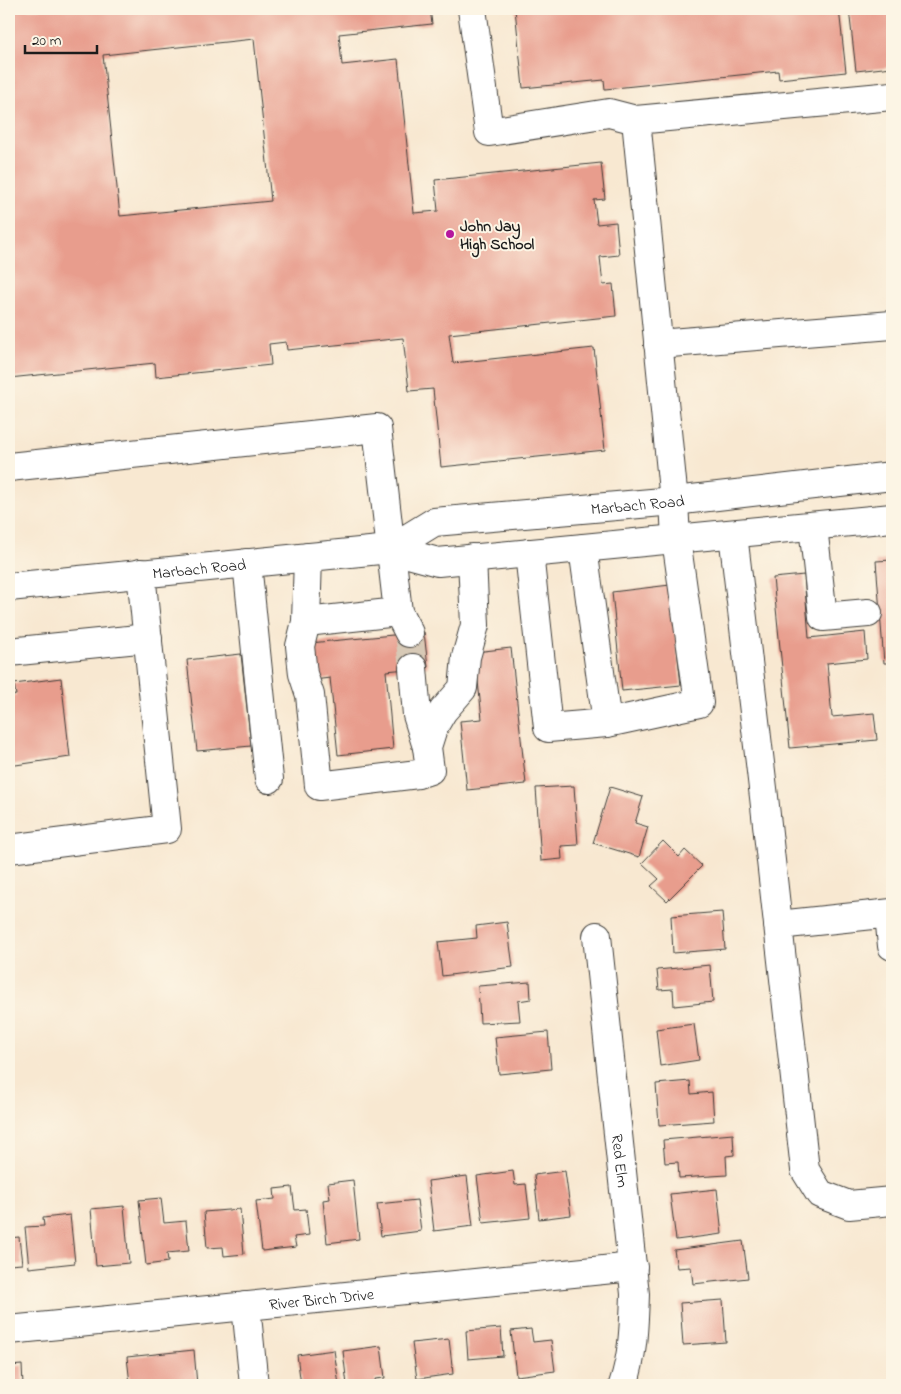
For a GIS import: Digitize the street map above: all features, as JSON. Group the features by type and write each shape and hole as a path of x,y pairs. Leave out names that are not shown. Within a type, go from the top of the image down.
{"main road":[{"path":"472,9 488,132 609,113 636,120 892,96"},
{"path":"529,553 548,728 607,723 698,703 676,539 674,501 636,120"},
{"path":"658,344 892,325"},
{"path":"9,467 377,428 390,549 403,622 306,622"},
{"name":"Marbach Road","path":"390,549 434,522 674,501 892,476"},
{"name":"Marbach Road","path":"9,587 390,549 438,562 892,518"},
{"path":"813,526 823,617 868,613"},
{"path":"732,534 805,1170 820,1194 849,1206 892,1201"},
{"path":"583,548 607,723"},
{"path":"308,557 306,622 300,646 303,674 310,695 319,786 418,774 430,770 427,748 417,715 413,668"},
{"path":"427,748 433,728 443,711 462,688 466,657 476,625 472,558"},
{"path":"247,563 269,779"},
{"path":"9,849 167,829 140,574"},
{"path":"9,652 148,638"},
{"path":"778,925 891,914 892,946"},
{"name":"Red Elm","path":"597,936 636,1294 634,1336 623,1385"},
{"name":"River Birch Drive","path":"9,1330 633,1267"},
{"path":"246,1306 254,1385"}],"building":[{"path":"9,9 430,9 432,24 339,34 342,65 398,59 414,213 438,211 435,180 601,163 605,199 594,200 597,224 616,222 619,255 600,257 603,285 613,284 616,316 449,334 453,363 594,348 605,450 441,467 433,389 409,391 403,338 287,350 286,342 269,344 271,365 156,377 155,363 9,378","holes":["254,39 271,201 120,216 103,55"]},
{"path":"515,9 839,9 846,72 779,79 778,71 605,89 604,80 523,88"},
{"path":"849,9 892,9 892,67 856,71"},
{"path":"892,560 892,663 884,663 876,561"},
{"path":"804,575 809,638 865,632 867,659 827,663 832,717 874,713 877,740 790,748 773,578"},
{"path":"670,585 681,685 622,691 612,592"},
{"path":"424,632 428,667 386,671 393,749 338,755 330,678 314,680 310,643"},
{"path":"511,648 526,784 467,790 460,721 482,719 475,652"},
{"path":"241,654 251,746 197,751 187,660"},
{"path":"61,678 70,757 9,766 9,696 16,695 14,684"},
{"path":"574,786 578,845 561,846 562,859 541,861 536,788"},
{"path":"610,787 643,797 635,823 648,827 639,857 593,843"},
{"path":"663,841 679,857 685,850 702,866 667,901 651,886 659,879 642,863"},
{"path":"722,912 725,949 673,953 671,916"},
{"path":"507,922 513,967 442,976 438,942 477,938 476,926"},
{"path":"710,965 713,1002 674,1006 673,989 659,990 657,970"},
{"path":"530,982 531,999 518,1001 520,1021 480,1023 478,986"},
{"path":"694,1024 699,1060 660,1066 656,1029"},
{"path":"548,1032 551,1069 499,1074 495,1037"},
{"path":"690,1081 691,1094 712,1092 714,1121 659,1125 656,1084"},
{"path":"733,1134 734,1155 726,1156 727,1175 679,1178 678,1162 665,1163 663,1140"},
{"path":"513,1171 515,1185 526,1184 530,1218 483,1223 477,1176"},
{"path":"565,1171 571,1215 539,1219 534,1175"},
{"path":"467,1176 473,1226 434,1231 428,1181"},
{"path":"353,1180 359,1239 327,1243 323,1200 330,1199 328,1183"},
{"path":"292,1187 295,1210 306,1209 309,1235 294,1237 296,1247 262,1251 256,1201 275,1199 274,1189"},
{"path":"717,1189 722,1234 676,1240 670,1194"},
{"path":"161,1198 164,1223 186,1221 189,1251 167,1253 168,1262 146,1265 139,1200"},
{"path":"417,1200 421,1231 381,1236 377,1204"},
{"path":"124,1206 129,1263 96,1266 91,1209"},
{"path":"240,1209 244,1254 224,1256 223,1247 207,1248 204,1212"},
{"path":"70,1215 75,1263 29,1268 25,1227 44,1226 43,1218"},
{"path":"19,1237 22,1264 9,1265 9,1238"},
{"path":"743,1241 748,1278 693,1284 691,1267 677,1268 674,1250"},
{"path":"723,1300 726,1342 683,1345 680,1303"},
{"path":"501,1328 503,1356 468,1359 466,1331"},
{"path":"531,1329 533,1342 551,1340 555,1371 516,1376 511,1331"},
{"path":"449,1339 453,1374 417,1379 412,1343"},
{"path":"381,1346 385,1378 375,1379 376,1385 347,1385 343,1351"},
{"path":"194,1350 197,1385 166,1385 166,1381 130,1384 127,1357"},
{"path":"334,1350 339,1385 301,1385 297,1355"},
{"path":"22,1365 23,1385 9,1385 9,1366"},
{"path":"714,1381 715,1385 677,1385 677,1384"}],"tunnel":[{"path":"409,633 413,668"}],"place":[{"name":"John Jay High School","path":"450,234"}]}
